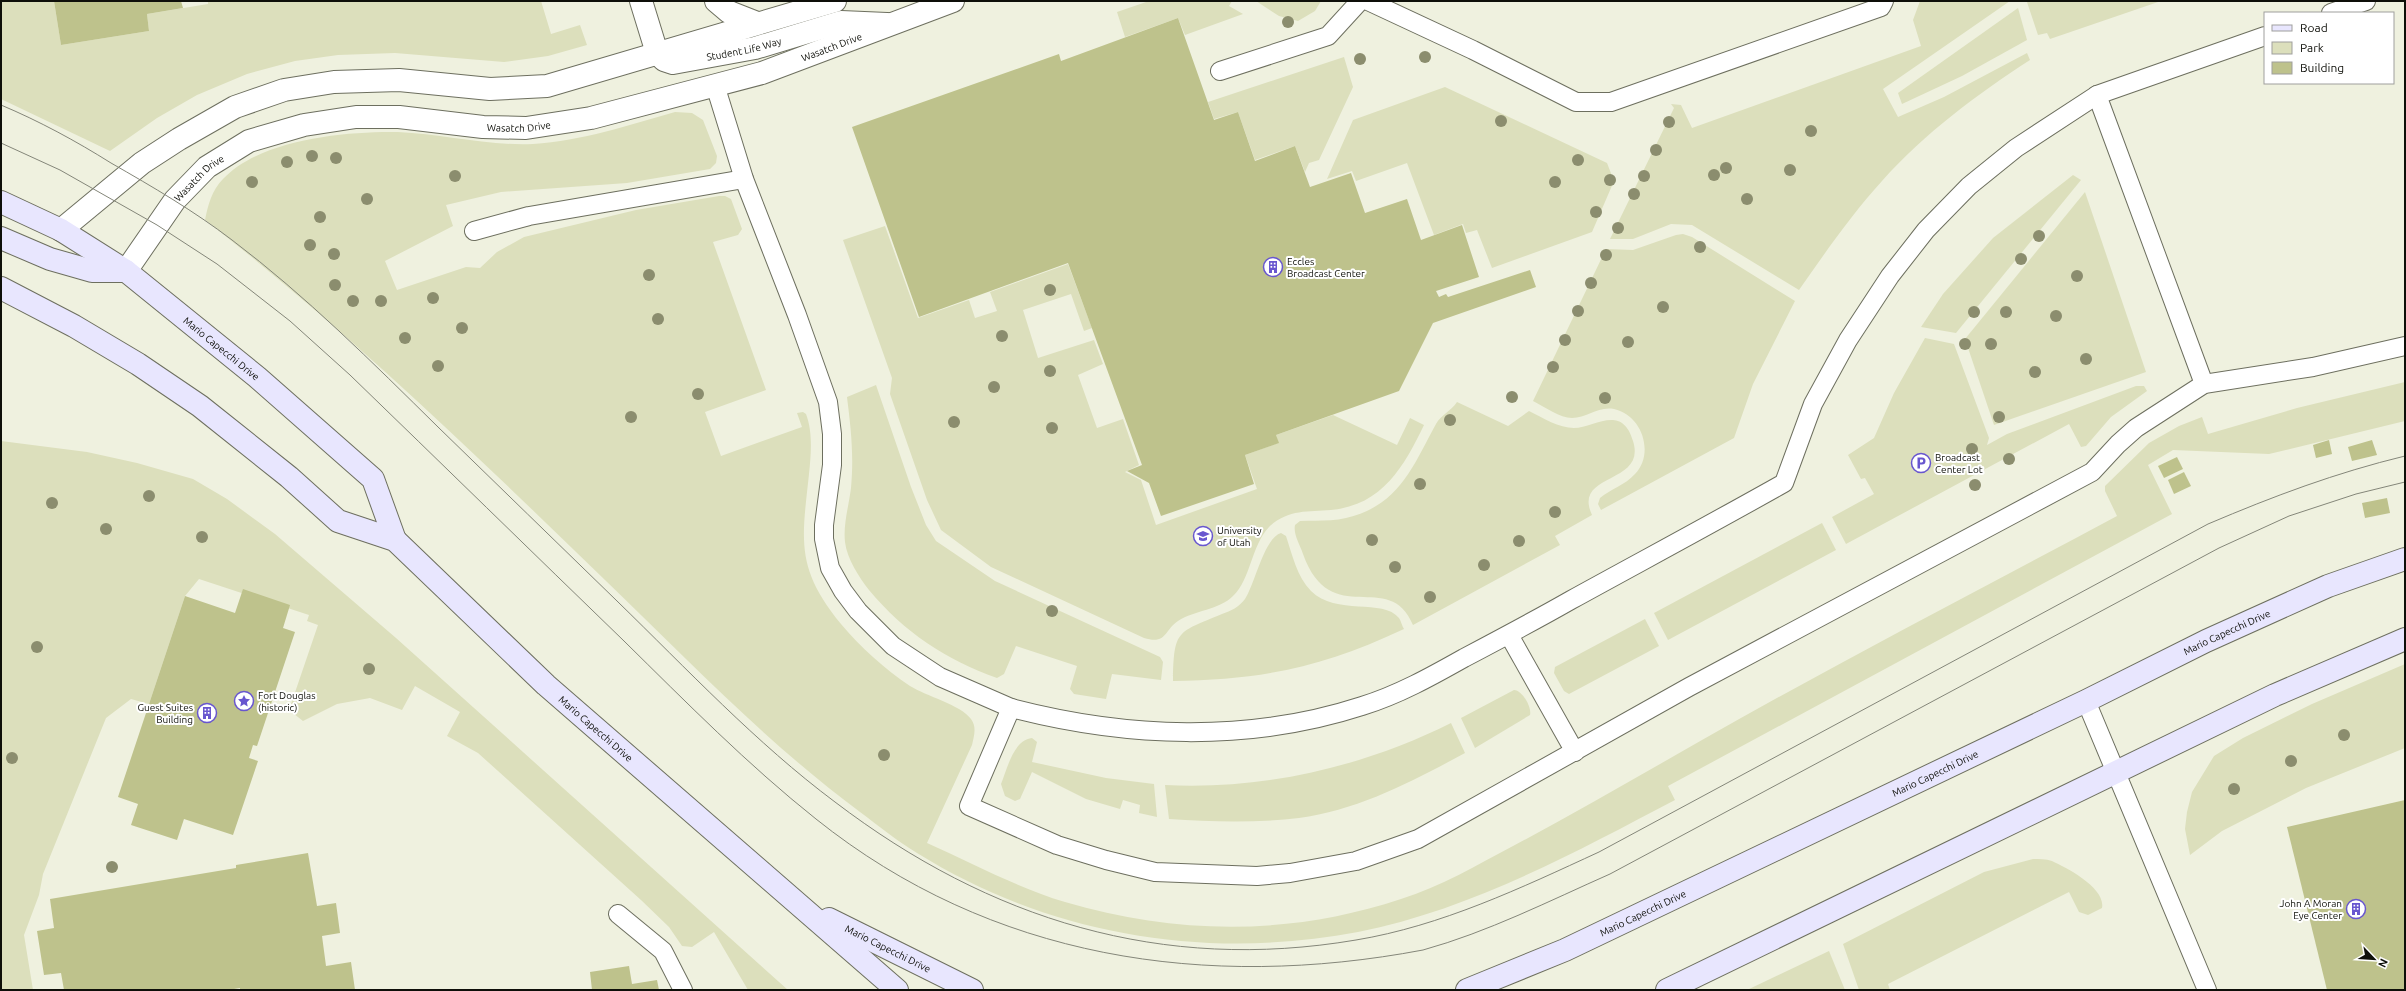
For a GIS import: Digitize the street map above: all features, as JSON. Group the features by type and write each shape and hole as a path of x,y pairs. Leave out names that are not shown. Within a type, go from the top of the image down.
{"main road":[{"name":"Mario Capecchi Drive","path":"1,202 61,230 126,271 257,377 373,479 395,540"},
{"path":"1,238 50,259 92,271 126,271"},
{"name":"Mario Capecchi Drive","path":"1,288 74,326 138,364 200,406 288,477 338,521 395,540 546,684 897,990"},
{"name":"Mario Capecchi Drive","path":"1467,990 1565,950 2086,701 2206,641 2328,586 2405,559"},
{"path":"1667,990 2022,816 2116,774 2275,694 2405,639"},
{"name":"Mario Capecchi Drive","path":"804,908 972,990"}],"street":[{"path":"641,1 657,53"},
{"path":"716,1 729,12 757,23"},
{"path":"61,230 142,163 179,139 235,107 284,90 334,82 398,80 490,88 547,86 835,1"},
{"name":"Wasatch Drive","path":"126,271 175,200 207,167 249,141 304,124 356,117 399,117 483,127 526,128 591,118 762,73 887,24 953,1"},
{"name":"Student Life Way","path":"657,53 664,60 673,63 755,48 841,22 887,24"}],"lane":[{"path":"1220,70 1328,36 1360,1"},
{"path":"1368,1 1473,50 1576,102 1611,102 1881,7 1884,1"},
{"path":"2334,12 2366,1"},
{"path":"715,85 744,178 797,315 828,402 832,434 832,465 824,525 824,539 830,568 843,591 858,611 893,646 940,677 1011,708 1082,722 1150,730 1220,732 1276,727 1363,706 1433,676 1784,483 1813,404 1848,340 1890,276 1926,230 1969,186 2016,148 2097,95 2264,36"},
{"path":"2097,95 2204,384"},
{"path":"474,231 529,216 744,178"},
{"path":"1011,708 970,806 1057,844 1106,860 1155,872 1189,875 1257,876 1290,873 1356,861 1418,840 1689,687 2092,472 2118,444 2136,428 2204,384 2313,367 2405,346"},
{"path":"1509,635 1575,752"},
{"path":"2086,701 2207,990"},
{"path":"618,914 663,951 684,990"}],"green space":[{"path":"1,1 54,1 61,45 149,31 147,14 208,4 208,1 541,1 551,34 580,25 587,45 548,56 504,62 395,53 338,55 295,61 247,74 197,95 157,118 110,151 1,99"},
{"path":"1149,1 1232,1 1229,6 1243,14 1185,35 1178,18 1125,37 1117,12"},
{"path":"1256,1 1321,1 1315,11 1298,21 1279,16"},
{"path":"1920,1 2010,1 1883,89 1898,117 1944,97 2027,53 2030,60 1971,101 1933,131 1898,163 1849,221 1799,290 1692,225 1671,224 1633,239 1610,239 1674,108 1671,104 1681,105 1692,128 1921,46 1913,20"},
{"path":"2161,1 2050,39 2047,33 2038,35 2027,2"},
{"path":"2018,8 2027,40 1962,76 1902,104 1898,93"},
{"path":"1344,57 1353,87 1319,160 1309,163 1305,172 1295,146 1255,160 1238,112 1214,119 1208,102"},
{"path":"1445,87 1607,163 1614,181 1592,232 1492,268 1477,230 1466,233 1463,224 1434,235 1407,163 1356,181 1352,171 1327,179 1353,120"},
{"path":"675,112 692,113 703,120 717,156 716,163 710,169 627,183 501,192 446,205 453,226 385,261 397,290 466,267 480,268 497,252 524,237 636,210 719,196 725,196 731,199 742,229 738,235 713,242 766,390 705,412 721,456 802,427 797,413 803,412 806,414 810,428 811,451 804,536 805,553 809,569 816,586 826,604 841,624 856,641 882,665 917,690 960,709 973,722 974,732 972,745 927,843 1030,890 1047,896 1107,913 1149,921 1233,927 1275,925 1317,920 1359,911 1401,899 1444,882 1608,794 1805,682 2117,516 2105,491 2105,486 2149,443 2179,426 2202,417 2208,434 2297,408 2405,382 2405,421 2269,454 2173,450 2148,465 2172,514 1668,786 1675,800 1560,859 1482,894 1400,922 1358,932 1301,940 1244,943 1186,941 1130,934 1074,922 1020,904 968,881 917,853 826,786 729,700 508,486 410,394 309,305 205,220 209,203 219,183 239,165 281,146 305,140 354,133 398,132 482,142 533,144 569,140 587,136"},
{"path":"2073,175 2081,180 1956,333 1921,327 1943,294 1993,238"},
{"path":"2085,192 2146,372 1994,425 1965,339"},
{"path":"885,226 918,318 969,300 975,318 997,311 990,292 1068,264 1092,328 1084,331 1071,294 1023,310 1038,358 1094,340 1103,364 1078,375 1097,428 1123,419 1139,465 1125,472 1141,480 1156,525 1257,489 1245,455 1278,443 1276,435 1333,415 1397,445 1410,418 1424,425 1399,469 1390,481 1378,492 1349,507 1331,510 1298,512 1276,521 1269,527 1258,543 1244,581 1233,596 1221,604 1192,614 1178,621 1164,636 1157,640 1144,638 991,567 941,530 927,500 890,394 892,378 843,240"},
{"path":"1683,234 1692,237 1795,301 1753,384 1734,438 1601,510 1598,504 1600,498 1631,478 1641,465 1645,446 1638,427 1632,419 1624,413 1614,409 1603,409 1583,416 1567,418 1533,401 1606,249 1633,250"},
{"path":"1925,338 1954,344 1989,438 1987,445 2007,434 2136,386 2144,386 2147,391 2111,417 2086,446 2081,447 2069,424 1846,544 1832,517 1874,494 1865,478 1861,479 1848,455 1874,438 1894,393"},
{"path":"876,385 911,487 926,525 936,541 995,581 1160,657 1163,662 1161,680 1112,674 1106,699 1074,694 1070,689 1077,666 1016,646 1004,674 997,678 960,663 927,643 911,632 882,605 869,590 854,568 848,555 845,542 845,521 851,488 852,464 851,431 847,397"},
{"path":"1457,402 1508,426 1529,411 1551,422 1568,428 1582,427 1607,420 1615,420 1622,423 1628,430 1633,441 1634,455 1630,465 1600,484 1592,491 1589,501 1592,515 1555,536 1560,545 1413,625 1403,608 1390,600 1344,595 1329,590 1315,577 1297,540 1295,525 1300,521 1346,518 1364,512 1379,504 1392,494 1402,482 1420,455 1438,421"},
{"path":"1,441 87,452 137,463 193,479 227,499 275,534 396,638 788,990 748,990 714,932 692,947 682,946 669,927 641,900 478,753 447,736 460,712 415,686 402,710 370,698 337,704 303,721 289,710 318,625 307,621 309,615 199,579 185,596 149,704 131,699 106,718 43,874 39,895 24,935 33,990 1,990"},
{"path":"1822,523 1836,550 1668,640 1654,613"},
{"path":"1281,533 1286,536 1302,579 1311,591 1321,599 1333,603 1371,607 1392,612 1399,618 1404,629 1346,653 1292,669 1235,678 1173,681 1175,651 1177,642 1181,635 1196,625 1232,610 1243,602 1249,592 1265,552 1275,537"},
{"path":"1645,619 1659,646 1569,694 1564,691 1554,673 1555,667"},
{"path":"2405,664 2405,748 2306,788 2222,831 2190,855 2185,829 2187,812 2192,792 2214,756 2243,738 2312,704"},
{"path":"1514,690 1520,693 1526,700 1530,715 1475,748 1461,718"},
{"path":"1451,723 1465,753 1405,784 1364,801 1321,814 1283,820 1234,822 1169,819 1165,785 1202,786 1239,784 1312,772 1383,752 1418,739"},
{"path":"1032,738 1037,742 1032,762 1106,778 1154,784 1157,817 1139,813 1140,805 1123,800 1120,809 1086,799 1032,772 1020,799 1015,801 1005,796 1001,784 1008,764 1015,750 1020,744 1025,740"},
{"path":"2033,859 2045,859 2052,861 2067,868 2084,880 2098,893 2102,901 2102,908 2088,915 2079,912 2069,892 1888,984 1890,990 1859,990 1843,944 1984,872"},
{"path":"1829,951 1845,990 1747,990"}],"building":[{"path":"54,1 181,1 183,8 147,14 149,31 61,45"},
{"name":"Eccles Broadcast Center","path":"1178,18 1214,120 1238,112 1255,161 1295,146 1310,187 1351,173 1365,213 1407,199 1421,240 1462,225 1479,277 1436,291 1439,297 1446,294 1448,297 1530,270 1536,287 1433,323 1399,391 1276,435 1279,443 1245,455 1254,484 1161,516 1149,483 1127,471 1142,465 1068,263 919,317 852,127 1059,54 1061,61"},
{"path":"2329,440 2332,454 2316,458 2313,445"},
{"path":"2372,440 2377,455 2352,461 2348,447"},
{"path":"2177,457 2183,469 2164,478 2158,466"},
{"path":"2184,472 2191,486 2174,494 2168,480"},
{"path":"2387,498 2390,513 2365,518 2362,503"},
{"name":"Guest Suites Building","path":"243,589 290,605 283,628 295,632 257,746 253,745 249,758 258,761 233,835 184,819 177,840 131,825 138,804 118,797 185,596 235,613"},
{"name":"John A Moran Eye Center","path":"2405,800 2405,990 2327,990 2287,827"},
{"path":"308,853 317,906 336,903 340,933 322,936 326,966 351,962 355,990 240,990 240,988 228,990 64,990 61,973 44,975 37,931 54,928 50,899 236,868 236,865"},
{"path":"629,966 632,984 657,980 659,990 592,990 590,972"}],"tram line":[{"path":"1,105 71,139 142,181 203,219 259,261 363,354 723,705 777,755 835,802 894,843 955,878 1017,906 1081,928 1147,942 1215,949 1284,948 1356,940 1388,934 1480,904 1599,852 2208,524 2305,486 2354,470 2405,456"},
{"path":"1,143 60,170 157,225 217,264 290,321 350,375 742,755 816,819 883,867 954,904 1028,933 1104,952 1182,963 1261,967 1342,962 1423,950 1447,943 1495,925 1610,874 2219,548 2289,516 2356,494 2405,482"}],"place":[{"name":"Eccles Broadcast Center","path":"1273,267"},
{"name":"Broadcast Center Lot","path":"1921,463"},
{"name":"University of Utah","path":"1203,536"},
{"name":"Fort Douglas (historic)","path":"244,701"},
{"name":"Guest Suites Building","path":"207,713"},
{"name":"John A Moran Eye Center","path":"2356,909"}]}
